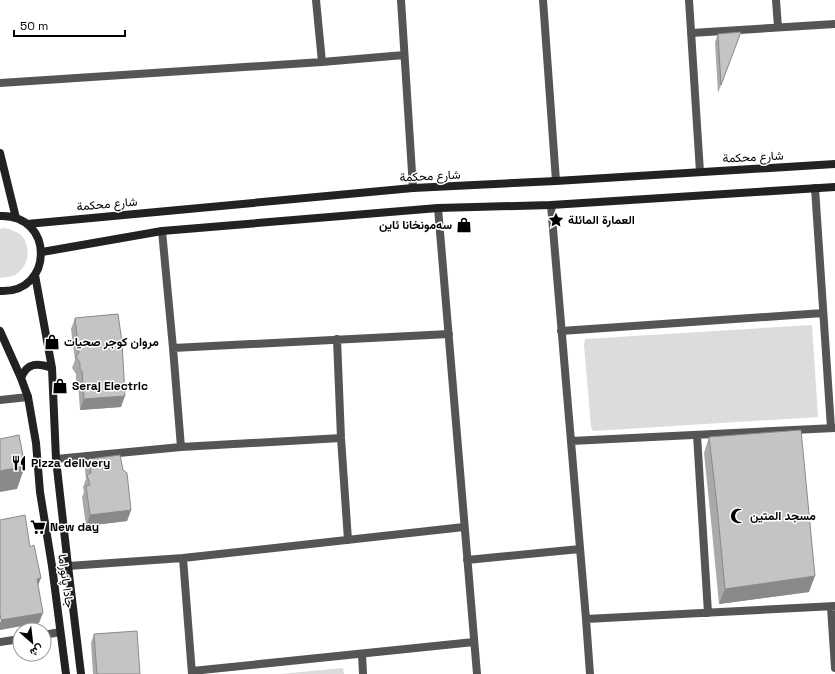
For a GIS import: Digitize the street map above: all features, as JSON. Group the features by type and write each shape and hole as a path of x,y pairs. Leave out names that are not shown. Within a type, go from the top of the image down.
{"main road":[{"path":"0,153 16,218"},
{"name":"شارع محكمة","path":"27,224 413,188 835,164"},
{"path":"42,252 162,231 438,208 551,205 835,187"},
{"path":"0,216 16,218 33,229 38,236 42,252 39,268 28,282 20,288 11,291 0,291"},
{"path":"35,275 52,368 56,459 81,674"},
{"name":"جادا پانوراما","path":"0,331 28,397 36,443 40,492 52,566 66,674"},
{"path":"21,378 23,372 32,366 40,364 52,368"}],"street":[{"path":"316,0 322,62"},
{"path":"401,0 413,188"},
{"path":"544,0 556,181"},
{"path":"689,0 700,172"},
{"path":"776,0 778,27"},
{"path":"691,33 835,24"},
{"path":"0,83 322,62 404,55"},
{"path":"571,441 833,428 823,313 815,188"},
{"path":"551,205 590,674"},
{"path":"438,208 477,674"},
{"path":"162,231 181,447"},
{"path":"561,331 823,313"},
{"path":"173,348 448,334"},
{"path":"338,339 341,438 348,540"},
{"path":"0,400 28,397"},
{"path":"697,435 708,613"},
{"path":"56,459 181,447 341,438"},
{"path":"68,566 183,558 464,527"},
{"path":"467,560 580,549"},
{"path":"183,558 192,672 474,642"},
{"path":"586,619 833,606 835,668"},
{"path":"52,634 60,632"},
{"path":"0,642 12,640"},
{"path":"362,654 364,674"}],"shaded area":[{"path":"5,228 20,234 28,249 28,255 24,266 20,271 13,276 0,278 0,229"},
{"path":"812,325 818,417 593,431 591,427 584,345 585,339"},
{"path":"343,668 344,674 280,674"}],"building":[{"path":"741,32 721,85 718,34"},
{"path":"118,314 122,342 125,396 84,399 82,371 80,369 80,363 76,357 79,352 75,318"},
{"path":"801,430 815,576 725,589 709,437"},
{"path":"19,435 25,466 0,471 0,439"},
{"path":"120,455 123,470 127,473 131,510 90,515 86,486 90,485 87,475 91,473 89,459"},
{"path":"25,515 30,547 34,545 41,578 37,579 43,613 1,620 0,520"},
{"path":"137,631 140,674 97,674 94,634"}],"place":[{"name":"العمارة المائلة","path":"556,220"},
{"name":"سەمونخانا ئاین","path":"464,225"},
{"name":"مروان كوجر صحيات","path":"52,342"},
{"name":"Seraj Electric","path":"60,386"},
{"name":"Pizza delivery","path":"19,463"},
{"name":"مسجد المتين","path":"738,516"},
{"name":"New day","path":"38,527"}]}
